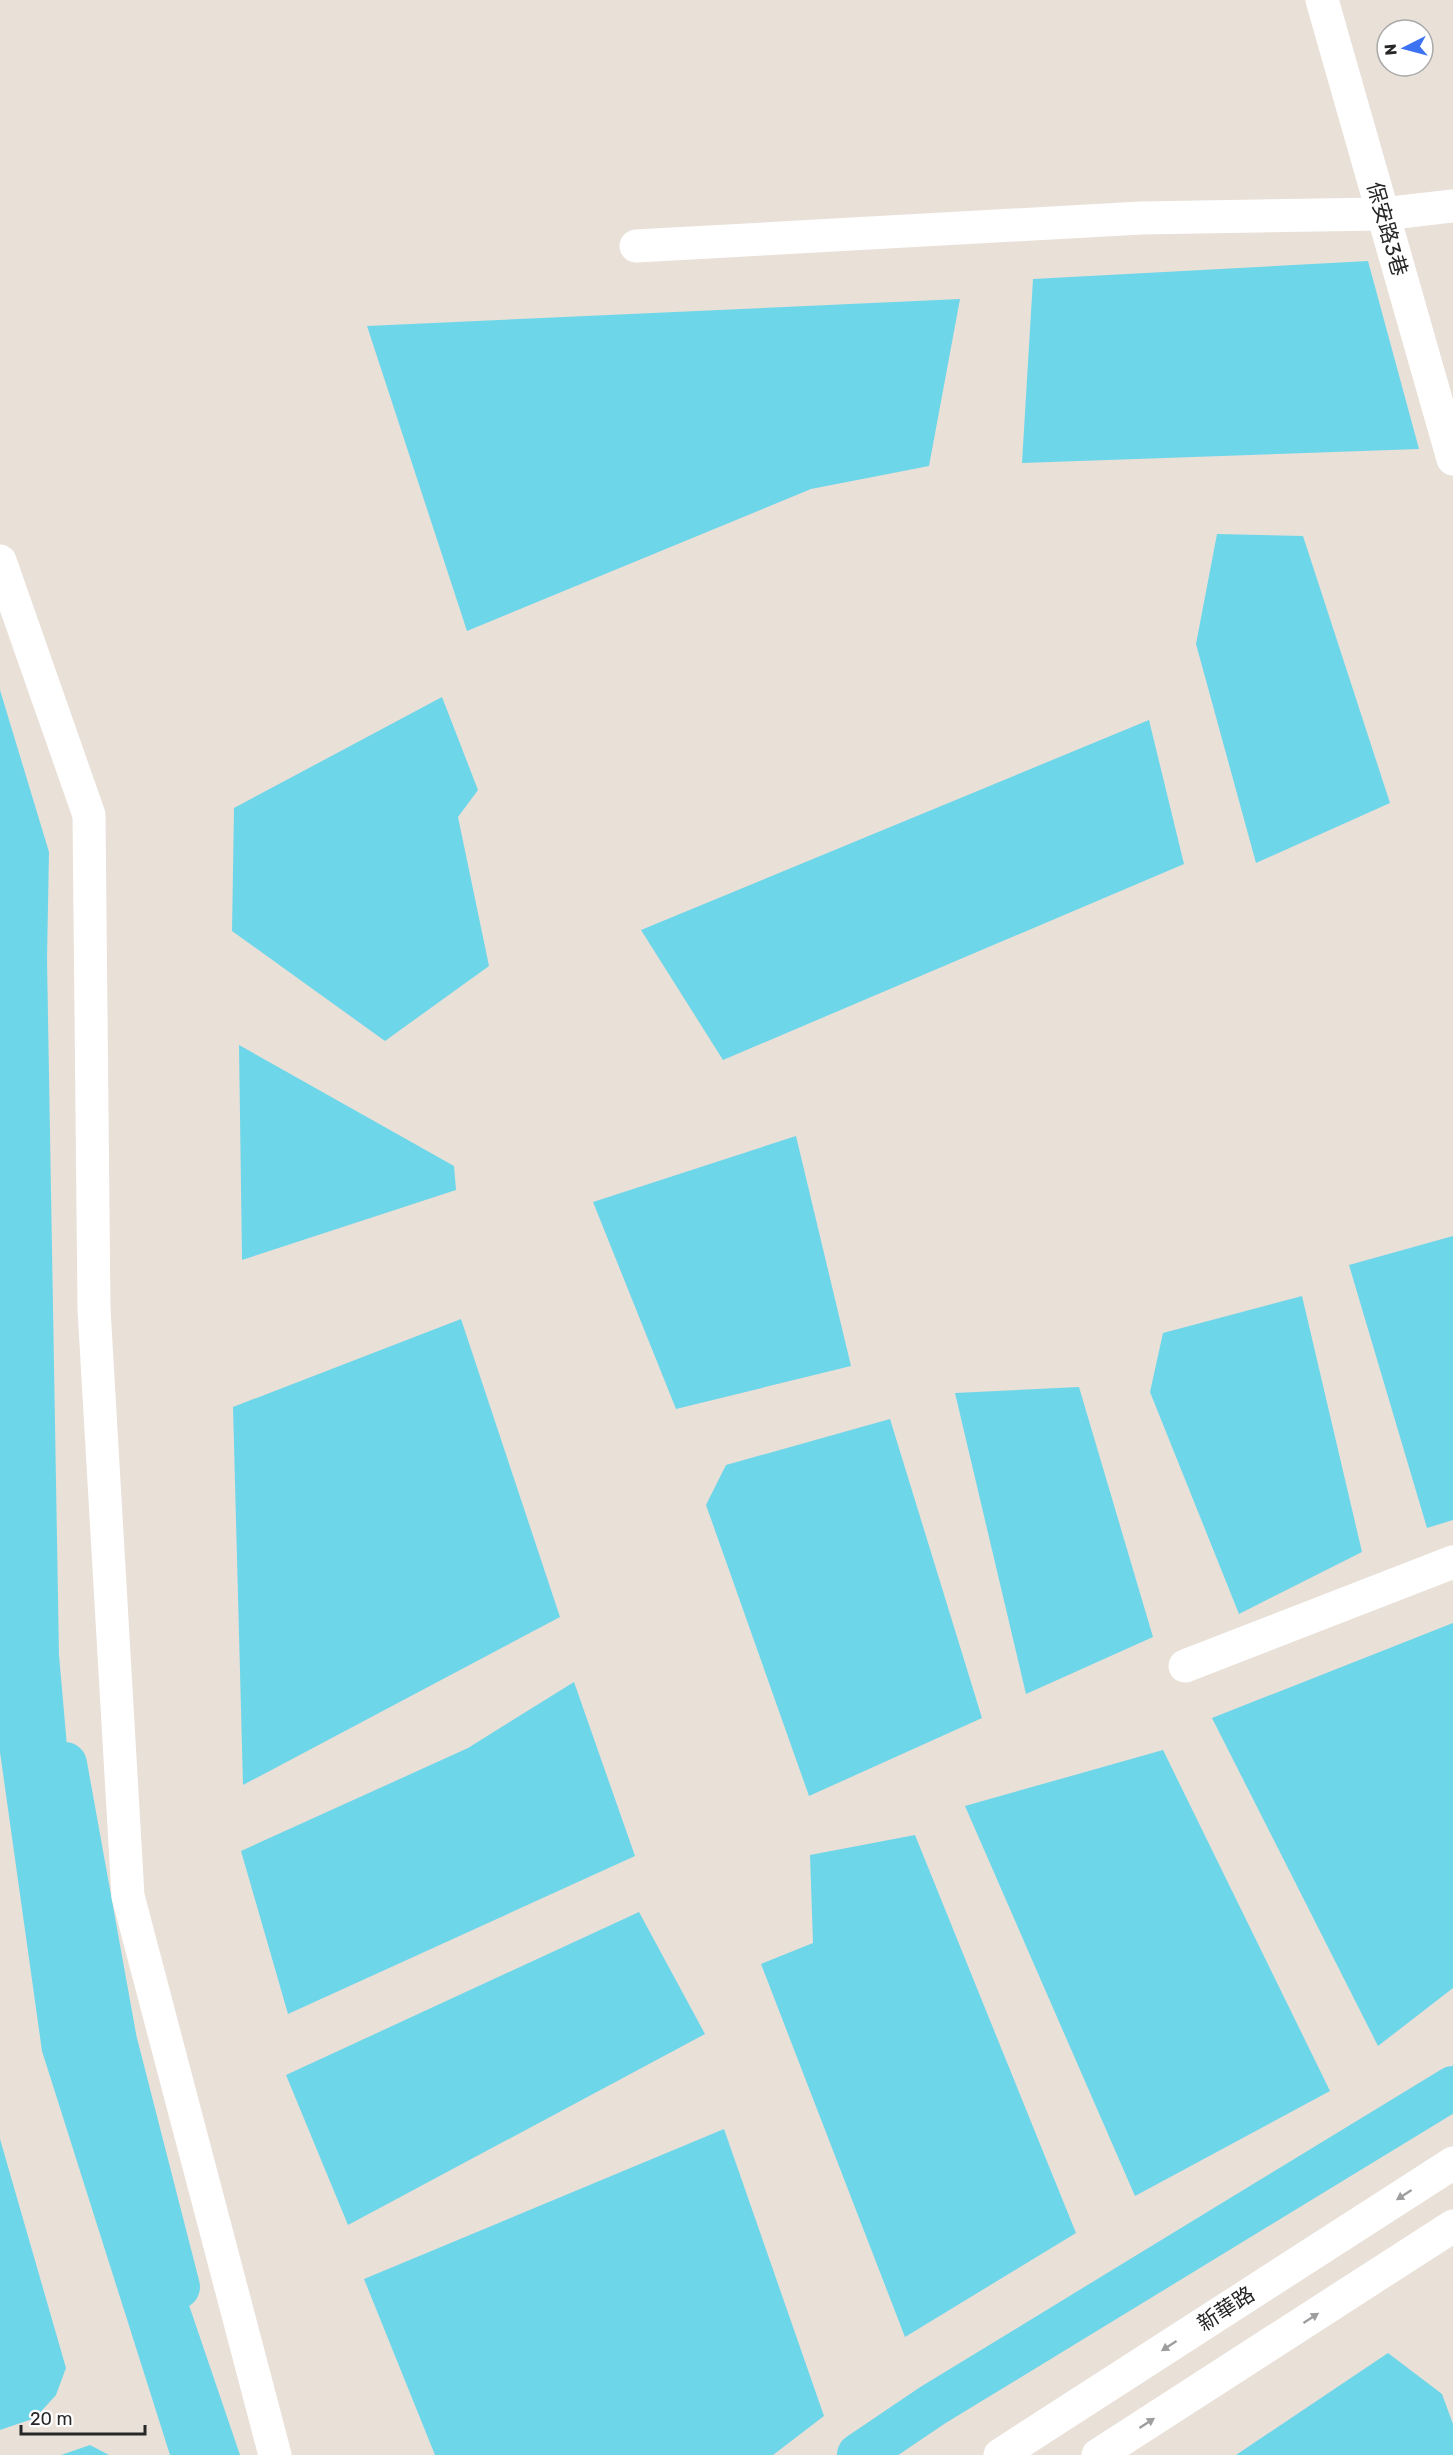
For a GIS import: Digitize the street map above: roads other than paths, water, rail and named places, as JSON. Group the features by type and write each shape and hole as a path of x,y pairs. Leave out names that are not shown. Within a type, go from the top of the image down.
{"street":[{"name":"保安路3巷","path":"1322,0 1453,459"},
{"path":"636,246 1141,218 1383,214 1453,206"},
{"path":"0,561 89,815 94,1309 128,1896 275,2455"},
{"path":"1185,1666 1453,1562"},
{"name":"新華路","path":"1000,2455 1453,2163"},
{"path":"1098,2455 1453,2226"}],"water":[{"path":"1368,261 1419,449 1022,463 1033,279"},
{"path":"960,299 929,466 811,489 467,631 367,326"},
{"path":"1217,534 1303,536 1390,803 1256,863 1196,644"},
{"path":"0,690 49,852 47,959 59,1655 87,1974 110,2073 240,2455 170,2455 42,2051 0,1752"},
{"path":"442,697 478,790 458,817 489,966 385,1041 232,931 234,808"},
{"path":"1149,720 1184,864 723,1060 641,930"},
{"path":"239,1045 454,1166 456,1190 242,1260"},
{"path":"796,1136 851,1366 676,1409 593,1202"},
{"path":"1453,1236 1453,1520 1427,1528 1349,1265"},
{"path":"1302,1296 1362,1552 1239,1614 1150,1392 1163,1333"},
{"path":"461,1319 560,1617 243,1785 233,1407"},
{"path":"1079,1387 1153,1637 1026,1694 955,1393"},
{"path":"890,1419 982,1718 809,1796 706,1505 726,1465"},
{"path":"1453,1623 1453,1988 1378,2046 1212,1718"},
{"path":"574,1682 635,1856 288,2014 241,1851 468,1748"},
{"path":"1163,1750 1330,2091 1135,2196 965,1806"},
{"path":"915,1835 1076,2233 905,2337 761,1964 813,1943 810,1855"},
{"path":"639,1912 705,2034 348,2225 286,2075"},
{"path":"724,2129 824,2416 773,2455 435,2455 364,2279"},
{"path":"0,2139 66,2368 56,2395 35,2418 0,2430"},
{"path":"1388,2353 1442,2394 1453,2424 1453,2455 1236,2455"},
{"path":"90,2445 109,2455 61,2455"}],"waterway":[{"path":"65,1764 115,2041 178,2287"},
{"path":"859,2455 933,2405 1453,2088"}]}
